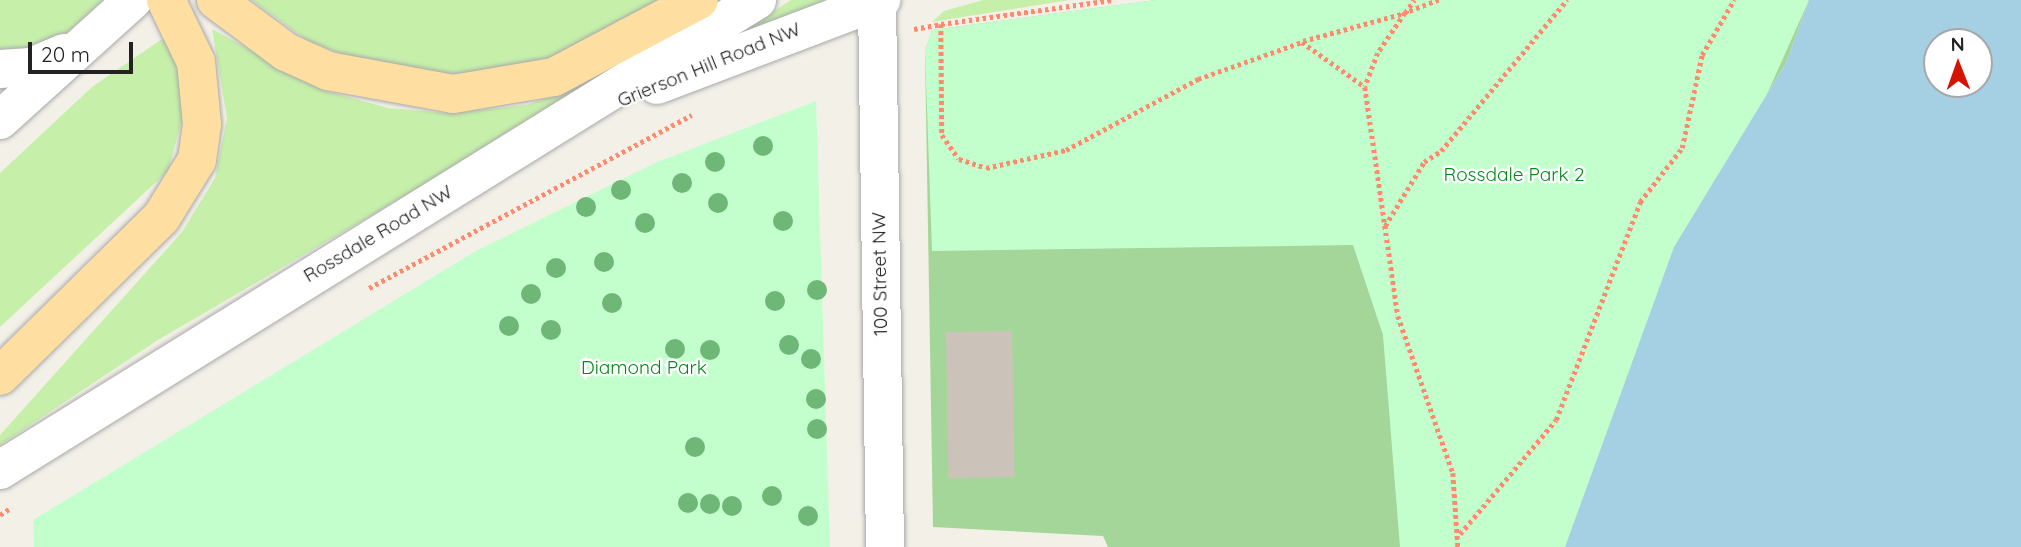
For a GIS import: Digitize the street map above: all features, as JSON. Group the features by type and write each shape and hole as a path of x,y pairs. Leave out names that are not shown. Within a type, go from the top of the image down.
{"main road":[{"path":"0,376 161,218 197,160 202,124 196,62 166,0"},
{"path":"216,0 286,52 328,71 453,94 554,77 699,0"}],"street":[{"path":"0,120 133,0"},
{"name":"Rossdale Road NW","path":"0,470 163,363 540,137 757,0"},
{"name":"Grierson Hill Road NW","path":"540,137 738,51 879,1"},
{"name":"100 Street NW","path":"879,1 885,547"},
{"path":"0,69 31,67 79,46"}],"path":[{"path":"925,26 1112,0"},
{"path":"1414,0 1378,52 1364,87 1398,316 1453,473 1460,534 1458,547"},
{"path":"941,24 942,135 958,159 986,168 1066,150 1198,79 1303,42 1405,13 1439,0"},
{"path":"1384,228 1424,162 1441,151 1567,0"},
{"path":"1460,534 1556,420 1640,202 1682,148 1702,55 1734,0"},
{"path":"1303,42 1364,87"},
{"path":"366,290 632,142 705,108"},
{"path":"0,515 24,499"}],"green space":[{"path":"0,0 103,0 47,51 0,52"},
{"path":"252,0 662,0 581,47 520,68 465,74 415,72 355,59 308,41"},
{"path":"791,0 838,0 742,37 740,33"},
{"path":"983,0 1070,0 932,22 944,11"},
{"name":"Rossdale Park 2","path":"1156,0 1809,0 1786,63 1674,247 1565,547 1108,547 1103,536 933,527 925,51 932,30"},
{"name":"Rossdale Park 2","path":"1156,0 1809,0 1565,547 1400,547 1383,335 1353,245 932,251 925,51 932,30"},
{"path":"212,29 326,91 388,108 446,113 527,105 613,74 158,340 0,445 0,435 182,232 215,178 227,118"},
{"path":"162,39 174,51 186,105 168,171 0,327 0,173 92,87"},
{"name":"Diamond Park","path":"816,101 830,547 34,547 33,520 474,252 657,162"}],"water":[{"path":"1809,0 2021,0 2021,547 1565,547 1674,247 1786,63"}],"building":[{"path":"1012,331 1015,477 949,478 946,332"}]}
